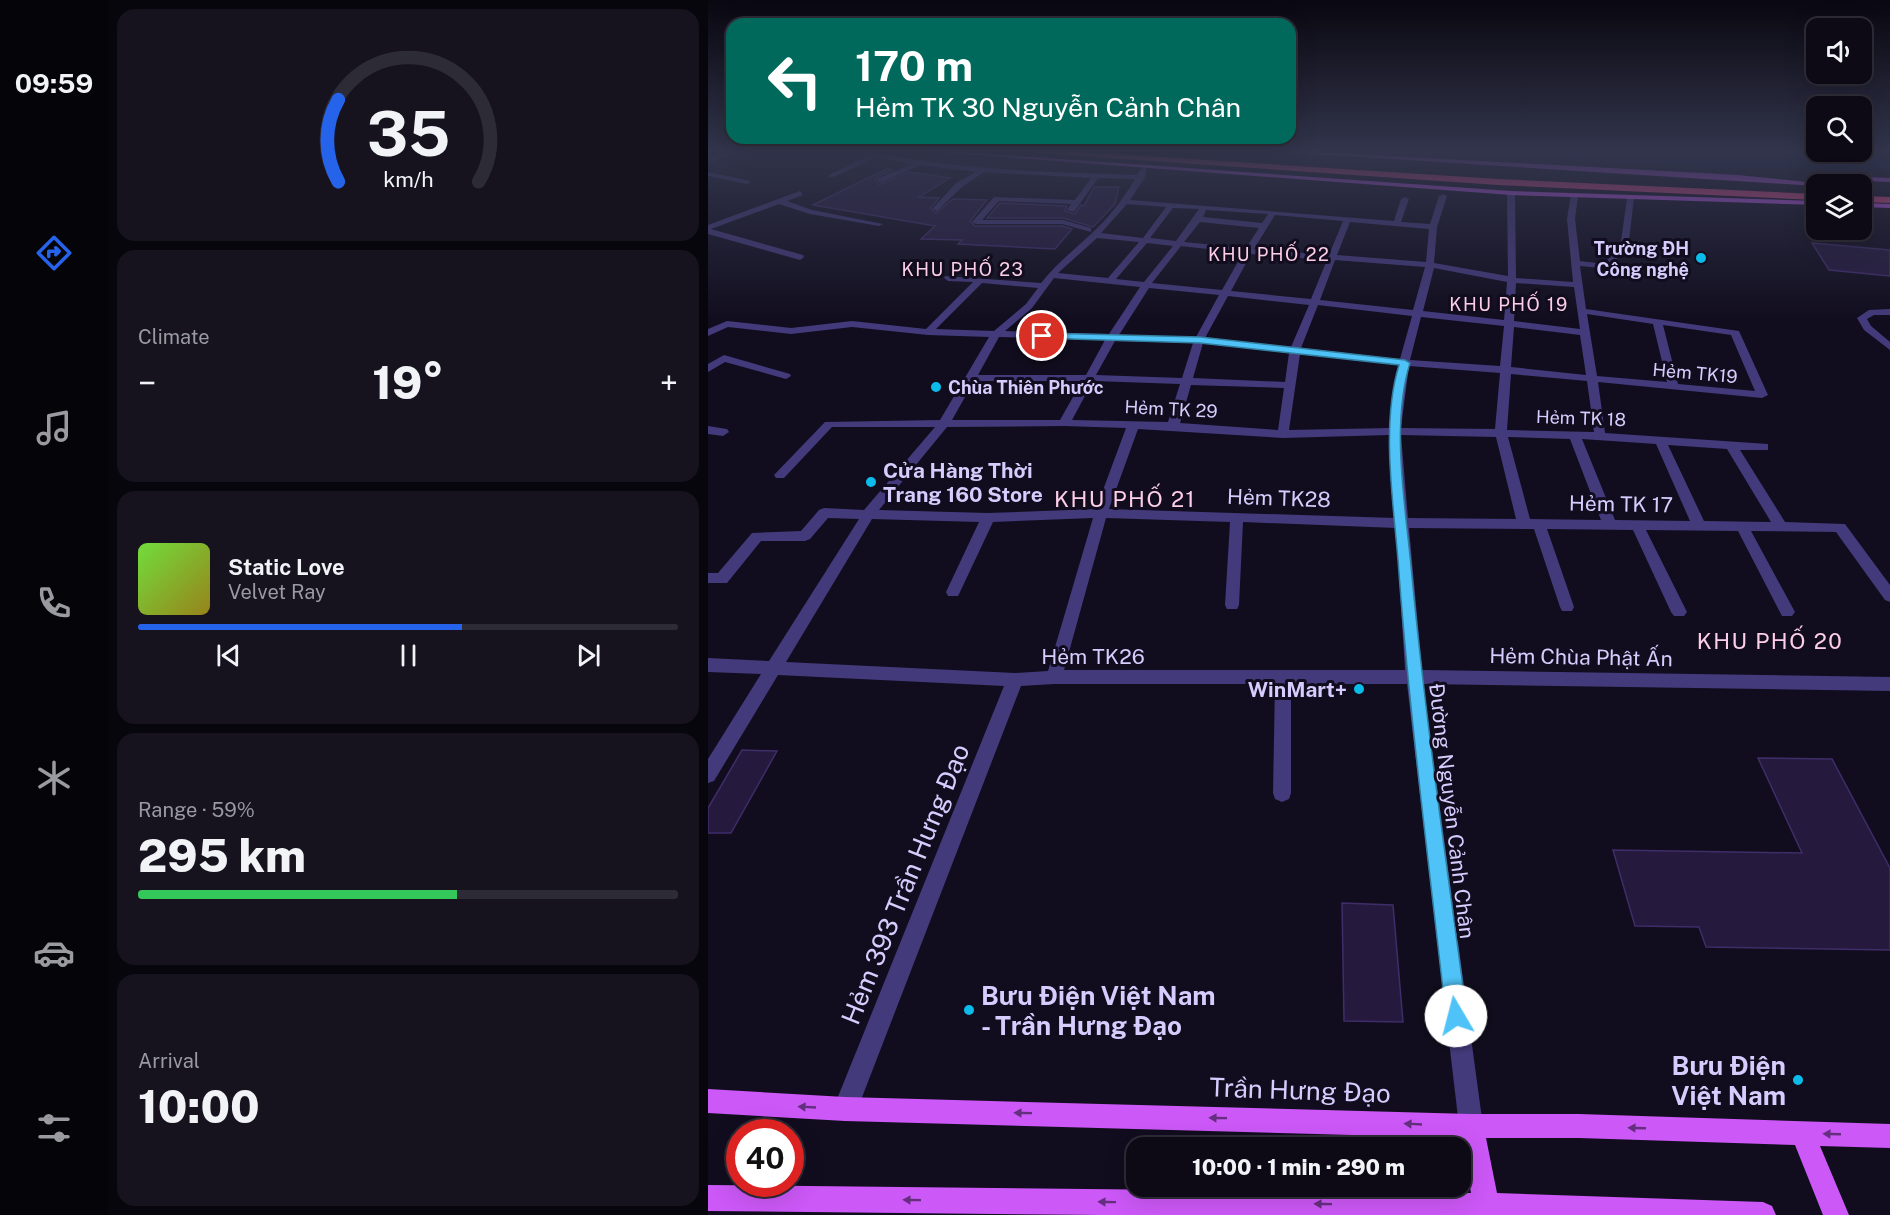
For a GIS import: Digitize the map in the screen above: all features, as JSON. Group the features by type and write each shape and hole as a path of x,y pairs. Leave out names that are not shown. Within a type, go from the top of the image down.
{"main road":[{"name":"Trần Hưng Đạo","path":"708,1101 845,1109 1471,1126 1579,1126 1890,1136"},
{"path":"1471,1126 1487,1210"},
{"path":"1802,1133 1836,1215"},
{"path":"708,1197 1763,1215"}],"street":[{"path":"708,230 762,208"},
{"path":"800,208 825,215 879,224"},
{"path":"990,208 976,222 1063,222 1091,233 1145,240 1248,251 1430,265 1512,280 1578,285"},
{"path":"1063,222 1073,208"},
{"path":"708,775 869,513 945,422 995,335 1029,306 1058,268 1119,208"},
{"path":"1110,281 1169,208"},
{"path":"1064,423 1112,337 1146,285 1198,219 1204,208"},
{"path":"1214,208 1433,227"},
{"path":"1397,223 1402,208"},
{"name":"Đường Nguyễn Cảnh Chân","path":"1435,208 1430,265 1401,376 1395,431 1414,677 1471,1126"},
{"path":"1512,208 1512,280 1502,434 1524,524"},
{"path":"1572,208 1571,219 1578,285 1600,436"},
{"path":"1577,263 1607,267 1625,241 1630,208"},
{"path":"1173,426 1200,340 1248,251 1273,212"},
{"path":"1283,434 1296,350 1348,218"},
{"path":"1198,219 1265,226"},
{"path":"708,230 801,257"},
{"path":"1054,275 1418,312 1585,333"},
{"path":"948,278 1044,286"},
{"path":"928,332 980,280"},
{"name":"Hẻm TK19","path":"708,333 727,324 791,331 852,324 928,332 1200,340 1405,363 1505,370 1762,396 1735,333 1583,311"},
{"path":"1890,312 1872,312 1862,318 1867,328 1890,347"},
{"path":"1657,322 1674,388"},
{"path":"708,369 724,358 786,376"},
{"path":"972,378 1089,378 1290,385"},
{"name":"Hẻm TK 29","path":"780,475 829,424 1064,423 1173,426 1283,434 1395,431"},
{"path":"1054,677 1101,513 1133,425"},
{"path":"708,430 723,432"},
{"name":"Hẻm TK 18","path":"1395,431 1600,436 1764,447"},
{"path":"1574,435 1610,525"},
{"path":"1660,440 1699,525"},
{"path":"1731,446 1781,526"},
{"name":"Hẻm TK28","path":"708,578 722,579 757,536 805,537 824,513 988,518 1101,513 1401,523"},
{"path":"953,592 988,518"},
{"path":"1232,605 1237,518"},
{"name":"Hẻm TK 17","path":"1401,523 1840,527 1890,596"},
{"path":"1539,524 1567,607"},
{"path":"1637,525 1679,612"},
{"path":"1742,526 1787,612"},
{"name":"Hẻm TK26","path":"708,665 1015,680 1054,677 1414,677"},
{"name":"Hẻm Chùa Phật Ấn","path":"1414,677 1890,684"},
{"path":"1282,794 1283,678"},
{"name":"Hẻm 393 Trần Hưng Ðạo","path":"845,1109 1015,680"}],"building":[{"path":"829,208 931,208 936,213 942,208 981,208 970,221 975,226 1062,226 1072,229 1055,249 958,244 962,240 921,239 935,226"},
{"path":"996,208 1066,208 1065,211 1075,214 1079,208 1111,208 1093,227 1063,218 987,218"},
{"path":"1812,243 1890,250 1890,276 1829,270"},
{"path":"742,750 777,751 731,833 708,833 708,808"},
{"path":"1758,758 1832,759 1890,868 1890,950 1706,947 1699,927 1635,926 1613,850 1802,853"},
{"path":"1342,903 1393,905 1403,1022 1344,1021"}],"place":[{"name":"Trường ĐH Công nghệ","path":"1701,258"},
{"name":"Chùa Thiên Phước","path":"936,387"},
{"name":"Cửa Hàng Thời Trang 160 Store","path":"871,482"},
{"name":"WinMart+","path":"1359,689"},
{"name":"Bưu Điện Việt Nam - Trần Hưng Đạo","path":"969,1010"},
{"name":"Bưu Điện Việt Nam","path":"1798,1080"}],"district":[{"name":"KHU PHỐ 22","path":"1269,254"},
{"name":"KHU PHỐ 23","path":"963,269"},
{"name":"KHU PHỐ 19","path":"1509,304"},
{"name":"KHU PHỐ 21","path":"1125,499"},
{"name":"KHU PHỐ 20","path":"1770,641"}],"route":[{"path":"1042,336 1200,340 1405,363 1401,376 1395,431 1401,523 1414,677 1456,1016"}]}
